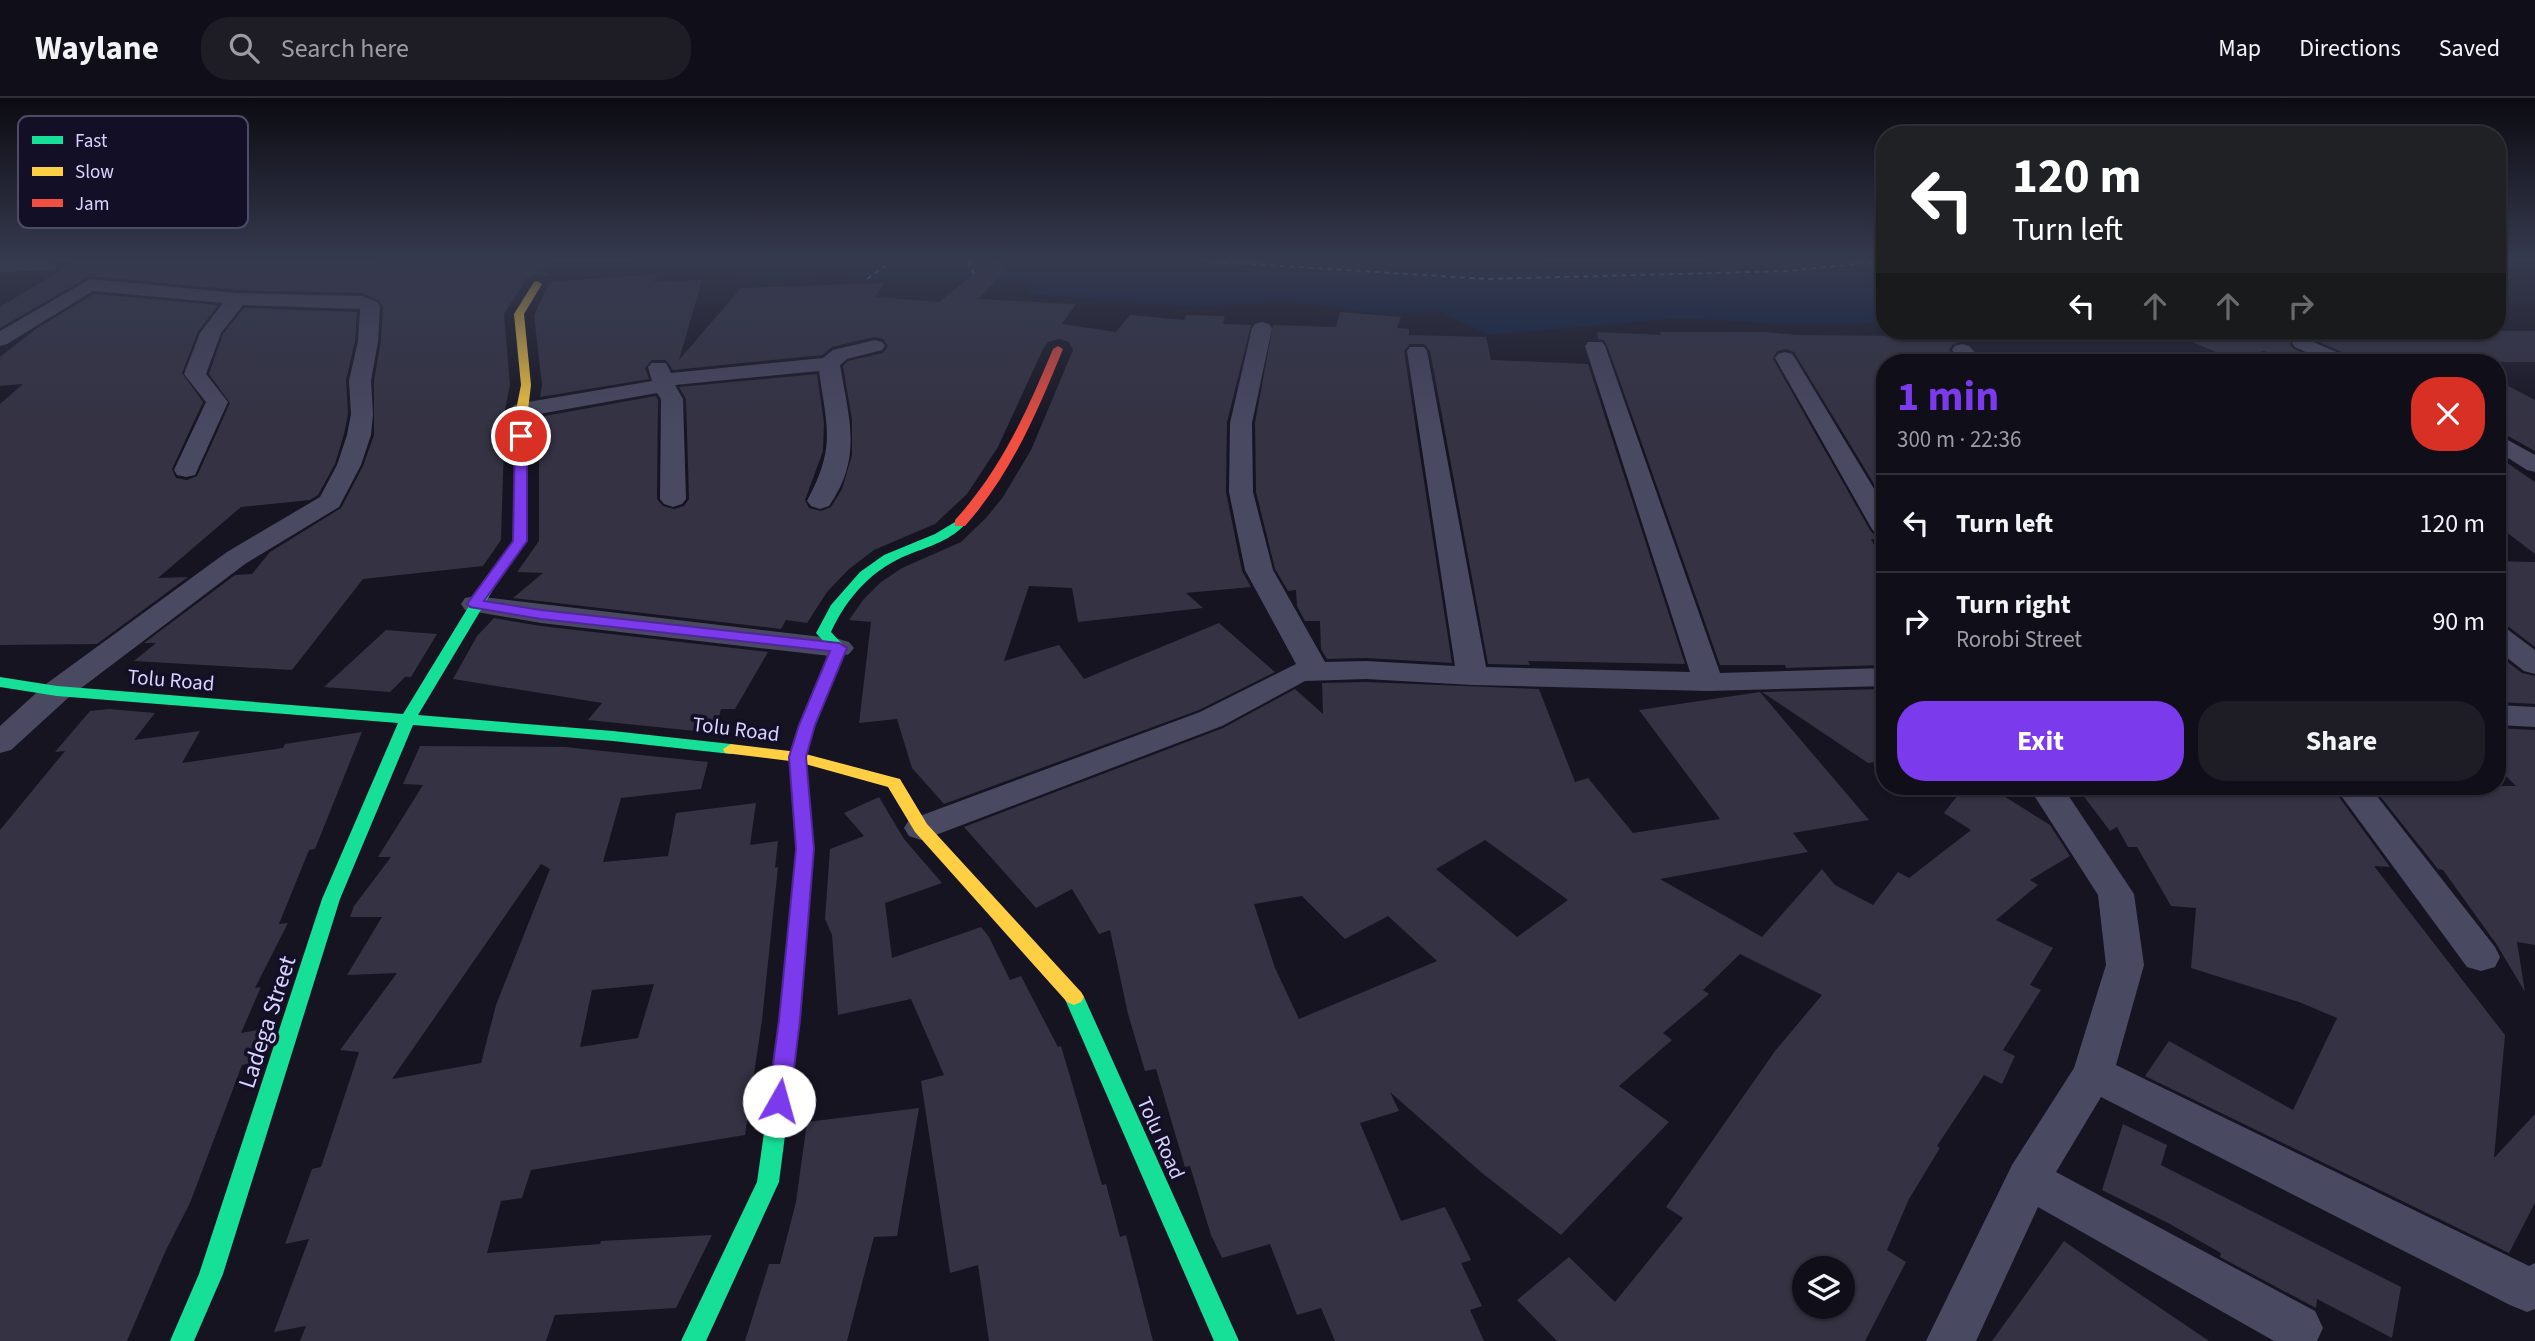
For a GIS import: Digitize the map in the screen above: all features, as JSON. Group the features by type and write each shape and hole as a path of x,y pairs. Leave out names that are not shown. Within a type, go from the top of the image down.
{"street":[{"path":"0,340 34,319"},
{"path":"186,470 217,402 195,374 201,351 217,319"},
{"path":"0,743 57,691 236,558 330,502 349,465 362,414 360,382 369,319"},
{"name":"Ladega Street","path":"182,1341 211,1274 331,899 407,721 475,604 520,541 522,410 526,385 520,319"},
{"path":"1262,328 1241,423 1241,492 1259,570 1316,672"},
{"path":"2302,343 2326,354"},
{"path":"522,410 661,375 829,364 840,354 875,346"},
{"path":"1595,346 1708,682"},
{"path":"839,648 823,633 828,618 869,571 892,556 953,530 973,509 1011,457 1058,349"},
{"path":"1417,351 1472,676"},
{"path":"1785,358 1876,514"},
{"path":"820,501 833,476 841,442 829,364"},
{"path":"661,375 671,399 673,499"},
{"path":"2506,447 2535,465"},
{"path":"475,604 839,648"},
{"path":"2506,642 2535,665"},
{"path":"693,1341 768,1182 790,1020 805,849 798,757 807,725 839,648"},
{"path":"921,828 1211,719 1299,672 1366,670 1472,676 1708,682 1876,677"},
{"name":"Tolu Road","path":"0,682 57,691 613,736 798,757 894,783 921,828 1078,1001 1227,1341"},
{"path":"2506,715 2535,717"},
{"path":"1951,1341 2028,1179 2093,1073 2125,965 2116,894 2051,795"},
{"path":"2358,795 2481,957"},
{"path":"2093,1073 2527,1289 2535,1286"},
{"path":"2028,1179 2298,1328"}],"water":[{"path":"1455,319 1671,319 1488,335"},
{"path":"1699,319 1876,319 1876,323 1784,324"}],"building":[{"path":"0,319 16,319 0,328"},
{"path":"52,319 208,319 198,332 182,373 203,402 172,469 176,478 187,480 197,476 230,403 209,374 223,334 235,319 357,319 355,341 346,380 348,414 335,464 318,495 310,500 241,507 158,578 188,577 97,644 0,645 0,404 23,384 0,386 0,357"},
{"path":"382,319 504,319 510,385 505,410 501,540 483,566 363,579 292,670 134,661 156,643 144,643 235,575 252,574 270,552 341,508 363,466 374,435 374,381"},
{"path":"534,319 691,319 679,360 714,319 1065,319 1062,324 1116,332 1127,319 1224,319 1223,324 1251,325 1227,422 1226,492 1242,571 1251,587 1186,593 1203,608 1078,622 1072,588 1029,586 1004,661 1059,645 1084,679 1219,623 1275,672 1199,710 944,804 912,768 897,719 859,723 871,622 849,620 863,600 881,582 902,568 961,542 1003,497 1031,450 1073,350 1069,342 1059,339 1048,342 1043,349 998,447 967,494 935,524 874,550 849,569 827,592 807,623 786,620 781,629 513,598 543,573 517,572 539,541 539,417 656,396 657,499 663,506 674,509 684,506 689,499 686,399 679,387 817,374 824,423 823,451 805,500 809,508 821,511 831,507 842,489 852,455 852,420 843,366 848,361 883,353 888,346 883,339 874,337 832,347 822,355 673,370 666,360 652,360 645,368 649,379 540,397 542,385"},
{"path":"1338,319 1400,319 1397,328 1409,329 1409,335 1486,337 1491,360 1588,364 1685,664 1528,661 1530,665 1488,664 1430,351 1424,344 1410,344 1404,351 1452,663 1366,658 1327,659 1321,649 1320,621 1305,621 1297,606 1296,590 1288,591 1275,569 1256,492 1255,423 1273,325 1336,327"},
{"path":"2506,331 2535,331 2535,362 2506,362 2506,354 2346,354 2315,340 2506,340"},
{"path":"1597,332 1661,335 1660,332 1764,332 1876,336 1876,340 1962,341 1953,344 1949,350 1952,354 1876,354 1876,487 1794,352 1786,349 1777,351 1773,359 1876,536 1876,539 1871,539 1876,549 1876,665 1786,668 1785,665 1720,665 1607,345 1604,340 1598,339"},
{"path":"2188,340 2292,340 2290,345 2304,354 2271,354 2264,351 2252,354 2221,354"},
{"path":"2506,385 2535,400 2535,451 2506,435"},
{"path":"2506,462 2535,482 2535,554 2506,532"},
{"path":"2506,561 2535,562 2535,647 2506,626"},
{"path":"494,618 541,626 768,652 735,709 721,709 715,733 588,720 602,703 453,679 477,636"},
{"path":"386,630 437,634 411,677 405,677 390,692 324,687"},
{"path":"2506,661 2522,673 2535,676 2535,704 2506,702"},
{"path":"1366,682 1539,689 1575,782 1588,778 1633,833 1720,819 1639,710 1760,692 1869,820 1793,833 1808,852 1660,879 1762,937 1822,869 1835,885 1873,905 1898,872 1909,878 1971,830 1944,813 1958,795 2002,795 2050,825 2070,856 2030,880 2038,885 1996,920 2053,948 2030,985 2041,990 2003,1050 2015,1056 2002,1084 1984,1075 1937,1146 1940,1148 1909,1199 1887,1250 1906,1262 1865,1341 1557,1341 1517,1300 1569,1257 1615,1302 1683,1218 1666,1207 1775,1051 1822,995 1740,954 1703,990 1709,994 1663,1033 1672,1040 1619,1086 1669,1122 1561,1235 1482,1173 1390,1092 1399,1111 1360,1123 1401,1221 1445,1207 1471,1260 1461,1263 1482,1306 1470,1310 1484,1341 1335,1341 1321,1308 1297,1315 1270,1244 1222,1258 1211,1235 1190,1166 1185,1167 1156,1069 1145,1071 1128,1014 1110,930 1099,934 1072,889 1036,908 964,827 1223,728 1295,689 1323,714 1322,683","holes":["1485,840 1568,900 1517,937 1436,869","1302,896 1345,939 1388,916 1437,961 1299,1019 1275,968 1254,904"]},
{"path":"1876,689 1876,762 1868,763 1762,692"},
{"path":"109,709 155,713 134,740 200,731 182,763 283,748 285,744 362,732 315,849 309,850 279,924 288,923 255,988 261,987 241,1033 262,1029 251,1063 242,1065 190,1203 166,1250 127,1341 0,1341 0,830 65,751 55,752 90,711"},
{"path":"2506,728 2535,730 2535,945 2517,942 2525,992 2497,945 2443,870 2438,869 2379,795 2506,795 2506,786 2516,786 2506,776"},
{"path":"420,746 565,747 708,762 701,789 621,798 603,862 668,856 676,813 756,803 750,845 778,841 775,868 778,867 762,1020 745,1135 531,1170 522,1198 501,1201 487,1253 600,1244 601,1241 712,1235 676,1308 555,1315 546,1341 300,1341 306,1326 274,1332 309,1239 285,1244 312,1169 321,1167 359,1052 340,1050 397,973 347,975 382,917 350,917 354,906 391,857 378,857 423,785 403,784","holes":["541,864 550,869 496,1005 481,1063 392,1079","654,984 638,1038 580,1047 592,990"]},
{"path":"2083,795 2338,795 2390,867 2374,866 2505,1035 2494,1158 2535,1114 2535,1203 2509,1253 2145,1076 2169,1041 2293,1110 2337,1018 2299,1002 2191,968 2196,908 2171,906 2137,847 2128,847 2117,827 2110,831"},
{"path":"879,797 904,839 942,883 885,903 892,958 981,927 989,937 1010,980 1021,976 1058,1047 1061,1046 1102,1185 1106,1184 1120,1237 1126,1235 1153,1341 989,1341 978,1265 950,1273 921,1081 944,1075 911,999 838,1015 832,935 825,919 830,849 864,836 844,813"},
{"path":"919,1108 897,1236 874,1237 847,1341 745,1341 769,1264 780,1264 796,1202 807,1122"},
{"path":"2123,1124 2167,1145 2161,1165 2401,1287 2392,1338 2317,1299 2316,1308 2220,1257 2221,1253 2168,1223 2102,1190"},
{"path":"2064,1241 2119,1280 2209,1341 1992,1341"}],"traffic: fast":[{"path":"693,1341 768,1182 790,1020 805,849 798,757 807,725 839,648 823,633 836,608 865,575 889,558 940,537 960,523"},
{"path":"182,1341 211,1274 331,899 407,721 490,583"},
{"path":"0,682 57,691 613,736 731,749"},
{"path":"1074,997 1227,1341"}],"traffic: slow":[{"path":"490,583 520,541 522,410 526,385 519,319"},
{"path":"731,749 798,757 894,783 921,828 1074,997"}],"traffic: jam":[{"path":"960,523 977,504 1005,463 1028,419 1058,349"}],"route":[{"path":"521,436 520,541 475,604 839,648 807,725 798,757 805,849 790,1020 779,1101"}]}
